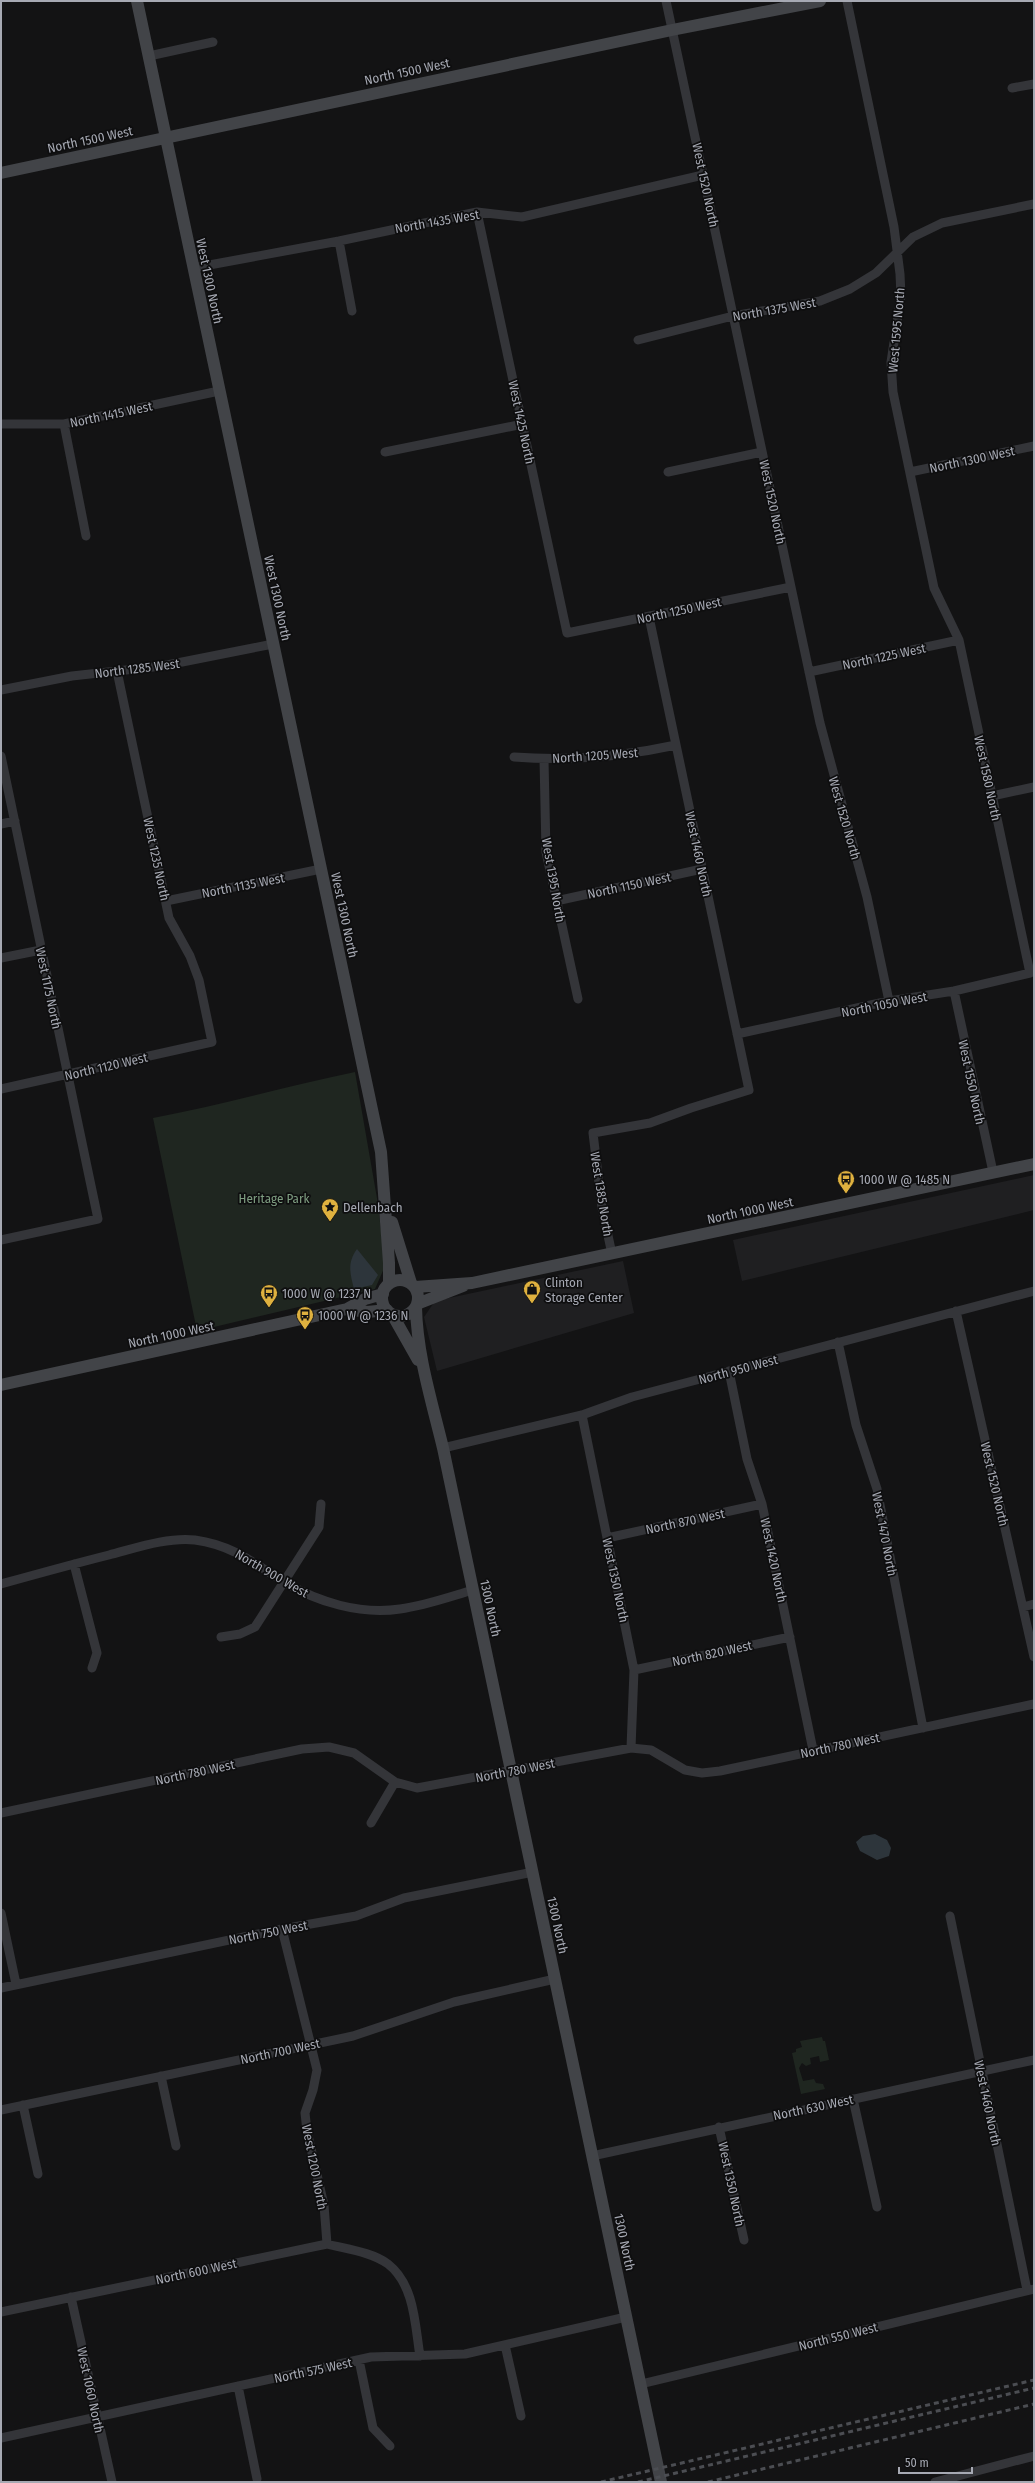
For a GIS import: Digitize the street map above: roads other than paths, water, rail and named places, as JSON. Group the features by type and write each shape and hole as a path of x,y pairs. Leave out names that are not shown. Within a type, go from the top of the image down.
{"street":[{"name":"West 1300 North","path":"137,1 381,1152 386,1201 386,1289"},
{"name":"West 1520 North","path":"666,1 809,672 833,776 867,897 889,1001"},
{"name":"North 1500 West","path":"1,173 672,30 820,1"},
{"name":"West 1595 North","path":"847,1 894,227 901,296 891,362 892,384 934,588"},
{"path":"149,56 213,42"},
{"path":"1012,88 1034,84"},
{"name":"North 1435 West","path":"193,268 339,241 477,212 522,217 704,175"},
{"name":"North 1375 West","path":"638,340 733,316 820,301 850,289 876,273 913,237 942,224 1034,204"},
{"name":"West 1425 North","path":"477,212 567,633"},
{"path":"339,241 352,311"},
{"name":"North 1415 West","path":"1,424 64,424 219,391"},
{"path":"64,424 86,536"},
{"path":"385,452 523,424"},
{"name":"North 1300 West","path":"910,472 1034,446"},
{"path":"668,472 762,452"},
{"name":"North 1250 West","path":"567,633 791,587"},
{"name":"West 1580 North","path":"934,588 959,640 1030,973"},
{"name":"West 1460 North","path":"593,1133 650,1123 691,1108 749,1090 649,617"},
{"name":"North 1225 West","path":"809,672 959,640"},
{"name":"North 1285 West","path":"1,690 72,676 162,666 273,644"},
{"name":"West 1235 North","path":"117,671 169,918 190,956 199,980 212,1042"},
{"name":"North 1205 West","path":"514,757 544,759 611,756 676,745"},
{"name":"West 1175 North","path":"1,756 98,1219 1,1240"},
{"name":"West 1395 North","path":"544,759 546,852 578,999"},
{"path":"992,796 1034,787"},
{"path":"1,824 14,821"},
{"name":"North 1150 West","path":"556,901 702,869"},
{"name":"North 1135 West","path":"166,901 321,870"},
{"path":"1,958 42,950"},
{"name":"North 1050 West","path":"737,1034 889,1001 954,991 1030,973"},
{"name":"West 1550 North","path":"954,991 992,1172"},
{"name":"North 1120 West","path":"1,1090 212,1042"},
{"name":"West 1385 North","path":"593,1133 602,1208 612,1254"},
{"name":"North 1000 West","path":"413,1285 472,1283 1034,1164"},
{"name":"West 1300 North","path":"386,1201 413,1285"},
{"path":"400,1280 413,1285 418,1298 416,1306 404,1316 390,1312 384,1306 386,1289 400,1280"},
{"name":"North 1000 West","path":"416,1306 472,1283"},
{"name":"North 1000 West","path":"347,1309 386,1289"},
{"name":"North 950 West","path":"443,1448 582,1415 632,1397 1034,1291"},
{"name":"1300 North","path":"416,1306 416,1330 424,1374 443,1448 661,2482"},
{"name":"North 1000 West","path":"1,1385 347,1309 390,1312"},
{"name":"West 1520 North","path":"956,1311 1034,1657"},
{"name":"1300 North","path":"390,1312 424,1374"},
{"name":"West 1470 North","path":"838,1342 856,1425 877,1489 924,1728"},
{"name":"West 1420 North","path":"729,1371 747,1460 762,1504 813,1750"},
{"name":"West 1350 North","path":"582,1415 634,1670 631,1748"},
{"path":"221,1637 240,1634 256,1627 319,1527 320,1504"},
{"name":"North 870 West","path":"607,1538 762,1504"},
{"name":"North 900 West","path":"1,1584 158,1542 194,1540 223,1546 254,1560 284,1582 312,1597 339,1606 367,1610 400,1610 473,1590"},
{"path":"74,1564 97,1653 92,1668"},
{"path":"1023,1607 1034,1604"},
{"name":"North 820 West","path":"634,1670 790,1637"},
{"name":"North 780 West","path":"1,1813 302,1749 329,1746 354,1752 395,1782 417,1788 434,1787 510,1770 631,1748 651,1750 685,1770 702,1773 720,1772 813,1750 1034,1704"},
{"path":"371,1823 395,1782"},
{"name":"North 750 West","path":"1,1988 282,1929 356,1916 404,1898 533,1872"},
{"path":"1,1913 16,1984"},
{"name":"West 1460 North","path":"950,1916 982,2071 1030,2289"},
{"name":"West 1200 North","path":"282,1929 317,2070 313,2090 305,2113 307,2131 324,2204 326,2244"},
{"name":"North 700 West","path":"1,2110 353,2036 454,2002 555,1979"},
{"name":"North 630 West","path":"592,2156 719,2127 1034,2060"},
{"path":"161,2076 176,2146"},
{"path":"853,2099 877,2207"},
{"path":"23,2105 38,2174"},
{"name":"West 1350 North","path":"719,2127 744,2240"},
{"name":"North 600 West","path":"1,2312 326,2244 367,2254 388,2264 401,2278 410,2298 420,2356"},
{"name":"North 550 West","path":"641,2384 1030,2289"},
{"name":"West 1060 North","path":"71,2297 112,2482"},
{"name":"North 575 West","path":"1,2438 359,2360 465,2354 626,2318"},
{"path":"505,2345 521,2416"},
{"path":"359,2360 373,2428 390,2446"},
{"path":"238,2386 257,2479"},
{"path":"935,2482 965,2478 1034,2456"}],"railway":[{"path":"601,2482 1034,2380"},
{"path":"638,2482 1034,2388"},
{"path":"708,2482 1034,2404"}],"place":[{"name":"1000 W @ 1485 N","path":"846,1194"},
{"name":"Dellenbach","path":"330,1222"},
{"name":"Clinton Storage Center","path":"532,1304"},
{"name":"1000 W @ 1237 N","path":"269,1308"},
{"name":"1000 W @ 1236 N","path":"305,1330"}],"park label":[{"name":"Heritage Park","path":"274,1198"}]}
